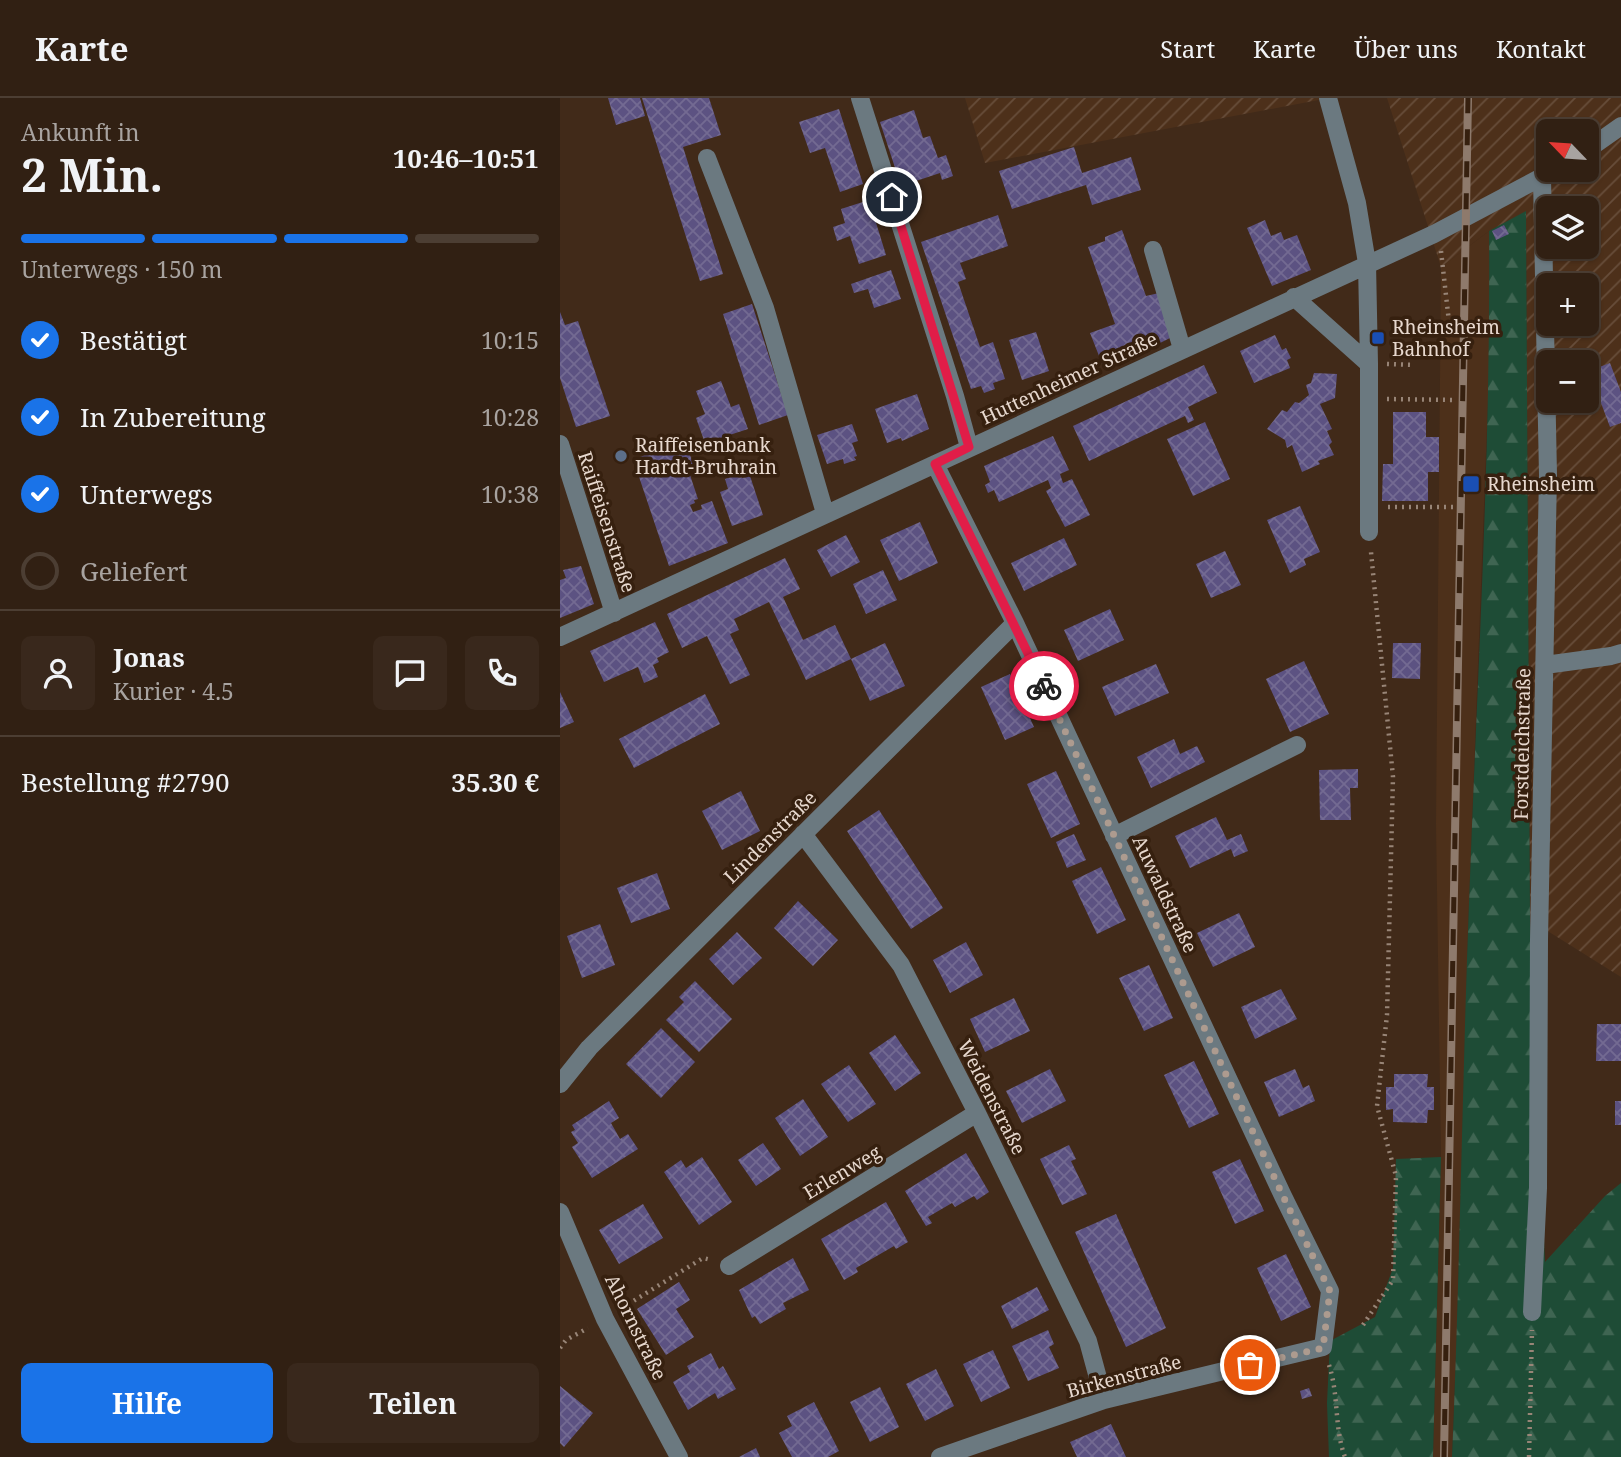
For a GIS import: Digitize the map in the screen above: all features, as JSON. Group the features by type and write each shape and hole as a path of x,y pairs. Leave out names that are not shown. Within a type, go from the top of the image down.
{"street":[{"path":"860,98 969,447"},
{"path":"1328,98 1357,203 1367,263 1369,532"},
{"path":"1600,141 1621,126"},
{"path":"707,159 765,308 825,513"},
{"name":"Huttenheimer Straße","path":"560,637 1466,219 1536,181"},
{"name":"Forstdeichstraße","path":"1532,1312 1538,1188 1548,475 1549,182"},
{"path":"1153,250 1182,349"},
{"path":"1294,297 1369,364"},
{"name":"Raiffeisenstraße","path":"560,444 614,612"},
{"name":"Auwaldstraße","path":"935,464 1015,623 1277,1184 1330,1291 1323,1348"},
{"name":"Lindenstraße","path":"560,1084 589,1048 1015,623"},
{"path":"1545,665 1621,653"},
{"path":"1114,836 1297,745"},
{"name":"Weidenstraße","path":"803,834 901,965 977,1113 1088,1341 1104,1400"},
{"name":"Erlenweg","path":"729,1266 977,1113"},
{"name":"Ahornstraße","path":"560,1212 605,1319 679,1457"},
{"name":"Birkenstraße","path":"940,1457 1104,1400 1323,1348"}],"path":[{"path":"1442,252 1449,322 1458,322"},
{"path":"1369,399 1456,400"},
{"path":"1369,507 1454,508"},
{"path":"1363,1325 1393,1280 1396,1176 1377,1106 1387,1015 1393,777 1369,532"},
{"path":"560,1348 566,1340 703,1258 729,1266"},
{"path":"1529,1457 1532,1312"},
{"path":"1323,1348 1334,1380 1340,1444 1345,1457"}],"shaded area":[{"path":"965,98 1329,98 985,163"},
{"path":"1387,98 1621,98 1621,977 1530,920 1526,212 1489,231 1441,267"},
{"path":"1489,231 1490,347 1452,1457 1433,1457 1441,1157 1436,824 1441,267"}],"green space":[{"path":"1526,211 1530,920 1545,1262 1605,1196 1621,1183 1621,1457 1452,1457 1486,483 1489,231"},
{"path":"1441,1157 1433,1457 1329,1457 1327,1403 1330,1341 1375,1317 1393,1268 1396,1159"}],"building":[{"path":"608,98 640,98 645,116 616,125"},
{"path":"642,98 709,98 721,135 683,147 723,274 700,281"},
{"path":"839,109 863,184 840,192 825,148 810,153 799,122"},
{"path":"914,110 923,138 930,136 938,158 946,155 953,176 942,180 940,173 901,186 880,122"},
{"path":"1074,147 1082,173 1131,157 1141,190 1092,205 1086,185 1012,209 999,171"},
{"path":"869,200 886,255 859,264 850,236 837,241 833,227 845,223 841,209"},
{"path":"998,215 1008,246 960,263 966,279 958,282 980,347 993,342 1005,379 993,383 995,389 984,393 981,386 971,389 921,242"},
{"path":"1265,220 1271,236 1281,232 1284,240 1297,235 1311,270 1272,286 1247,228"},
{"path":"1504,225 1509,234 1496,240 1492,231"},
{"path":"1122,230 1146,296 1159,293 1172,337 1103,366 1090,333 1115,324 1088,247 1105,241 1105,237"},
{"path":"891,270 901,299 874,308 868,289 854,293 851,284"},
{"path":"752,304 788,415 759,425 723,314"},
{"path":"560,312 565,325 578,321 610,416 576,427 560,378"},
{"path":"1036,332 1049,371 1022,380 1009,340"},
{"path":"1275,335 1282,350 1286,348 1291,358 1287,360 1290,368 1254,383 1240,351"},
{"path":"1610,363 1621,392 1621,423 1610,427 1599,398 1599,367"},
{"path":"1204,365 1217,393 1188,407 1194,420 1188,423 1185,416 1089,461 1073,426"},
{"path":"1314,373 1337,374 1335,398 1320,404 1332,429 1327,431 1334,455 1318,461 1320,464 1302,472 1292,445 1287,448 1285,440 1267,429 1282,410 1287,412 1295,402 1299,403 1309,395 1306,385 1311,383"},
{"path":"721,381 731,407 739,404 748,429 705,443 696,418 705,414 696,391"},
{"path":"917,394 929,429 902,441 901,438 887,443 875,409"},
{"path":"1393,412 1426,412 1426,437 1439,437 1439,472 1428,472 1428,501 1382,501 1383,464 1393,464"},
{"path":"1205,422 1230,479 1193,496 1167,439"},
{"path":"852,424 858,441 852,443 856,460 844,464 843,459 827,464 817,435"},
{"path":"1053,436 1069,470 1060,474 1063,483 1072,479 1090,515 1065,527 1046,491 1051,488 1048,480 999,502 994,490 988,493 985,485 990,482 984,466"},
{"path":"686,443 693,464 687,466 698,499 690,505 693,512 712,501 728,543 669,566 633,459"},
{"path":"740,474 742,478 750,476 763,515 732,526 720,492 728,489 725,479"},
{"path":"1300,506 1320,552 1304,559 1306,565 1290,573 1267,520"},
{"path":"920,522 938,563 899,581 880,540"},
{"path":"846,535 860,562 831,577 817,550"},
{"path":"1064,538 1077,565 1024,591 1011,563"},
{"path":"1225,551 1241,585 1211,598 1196,564"},
{"path":"785,558 800,589 783,597 803,640 835,625 851,659 806,680 769,602 734,619 739,630 730,634 750,675 730,684 707,636 682,648 667,614"},
{"path":"581,566 594,604 560,618 560,580 566,578 563,570"},
{"path":"883,570 897,600 866,614 853,584"},
{"path":"1110,609 1124,640 1078,661 1064,630"},
{"path":"655,622 669,652 657,658 659,662 653,665 658,677 644,683 638,667 604,682 590,651"},
{"path":"885,643 905,686 870,701 851,659"},
{"path":"1393,643 1421,643 1420,679 1392,678"},
{"path":"1304,661 1329,714 1290,732 1266,679"},
{"path":"1156,664 1169,693 1115,716 1102,687"},
{"path":"1010,674 1034,727 1005,740 981,687"},
{"path":"560,692 574,722 560,728"},
{"path":"705,694 720,724 634,768 619,739"},
{"path":"1174,739 1180,754 1197,746 1205,762 1151,788 1137,757"},
{"path":"1358,769 1358,788 1350,788 1351,820 1320,820 1319,770"},
{"path":"1056,771 1080,824 1051,838 1027,784"},
{"path":"741,791 760,831 722,850 702,811"},
{"path":"879,810 943,908 911,929 847,831"},
{"path":"1216,817 1227,840 1241,834 1248,851 1234,857 1231,849 1190,868 1175,836"},
{"path":"1074,834 1086,860 1067,868 1056,842"},
{"path":"1101,867 1126,920 1097,934 1072,881"},
{"path":"657,873 670,909 631,923 617,888"},
{"path":"798,901 838,940 813,966 774,928"},
{"path":"1239,913 1255,947 1213,967 1197,933"},
{"path":"600,924 615,965 582,978 567,936"},
{"path":"737,932 762,958 733,985 709,959"},
{"path":"966,942 983,975 950,993 933,960"},
{"path":"1149,965 1173,1018 1144,1031 1119,978"},
{"path":"695,981 732,1019 699,1052 666,1020 684,1002 679,997"},
{"path":"1281,989 1297,1019 1255,1039 1241,1007"},
{"path":"1014,998 1030,1031 985,1052 970,1019"},
{"path":"1597,1024 1621,1024 1621,1061 1596,1061"},
{"path":"661,1028 695,1062 661,1098 626,1064"},
{"path":"895,1035 921,1073 895,1091 869,1053"},
{"path":"1194,1061 1219,1114 1189,1128 1164,1075"},
{"path":"849,1065 876,1104 848,1122 821,1084"},
{"path":"1050,1069 1066,1101 1022,1123 1006,1091"},
{"path":"1295,1069 1303,1088 1309,1085 1315,1101 1279,1117 1264,1082"},
{"path":"1394,1074 1428,1074 1427,1087 1434,1087 1434,1110 1428,1110 1427,1123 1393,1122 1393,1109 1386,1110 1386,1087 1394,1087"},
{"path":"803,1099 828,1137 800,1156 775,1118"},
{"path":"609,1101 619,1118 611,1123 620,1139 628,1134 638,1149 592,1178 572,1147 578,1143 571,1132 575,1130 572,1125"},
{"path":"1615,1101 1621,1101 1621,1125 1615,1125"},
{"path":"763,1143 781,1169 756,1186 738,1160"},
{"path":"1069,1145 1076,1159 1071,1161 1087,1194 1062,1205 1040,1159"},
{"path":"966,1153 989,1192 977,1200 974,1196 955,1207 952,1203 928,1217 932,1223 926,1226 905,1191"},
{"path":"702,1157 732,1202 699,1225 664,1172 681,1160 686,1168"},
{"path":"1240,1159 1264,1211 1235,1224 1212,1172"},
{"path":"886,1202 908,1242 896,1249 894,1246 856,1268 858,1272 844,1280 821,1239"},
{"path":"643,1204 663,1238 619,1264 599,1230"},
{"path":"1116,1214 1166,1328 1126,1347 1075,1232"},
{"path":"1286,1254 1311,1307 1281,1321 1257,1268"},
{"path":"793,1258 809,1290 783,1303 786,1309 760,1324 755,1316 752,1318 739,1290"},
{"path":"679,1282 690,1300 676,1309 694,1337 666,1355 637,1309"},
{"path":"1037,1287 1049,1310 1012,1329 1001,1306"},
{"path":"1048,1330 1054,1344 1049,1347 1059,1368 1028,1381 1012,1346"},
{"path":"993,1350 1010,1388 981,1402 963,1364"},
{"path":"711,1353 719,1369 723,1366 736,1389 718,1399 715,1393 688,1410 673,1382 690,1372 687,1366"},
{"path":"936,1369 954,1406 925,1421 906,1384"},
{"path":"560,1386 593,1413 564,1447 560,1443"},
{"path":"880,1387 899,1427 870,1442 850,1402"},
{"path":"1309,1388 1312,1396 1302,1399 1300,1391"},
{"path":"814,1402 839,1451 828,1457 792,1457 779,1433 792,1426 787,1416"},
{"path":"1111,1424 1126,1457 1077,1457 1070,1442"},
{"path":"756,1448 760,1457 739,1457"}],"railway":[{"path":"1444,1457 1468,98"}],"way so far":[{"path":"1044,686 1330,1291 1323,1348 1250,1365"}],"place":[{"name":"Rheinsheim Bahnhof","path":"1378,338"},
{"name":"Raiffeisenbank Hardt-Bruhrain","path":"621,456"},
{"name":"Rheinsheim","path":"1471,484"}],"route":[{"path":"892,197 969,447 935,464 1044,686"}]}
